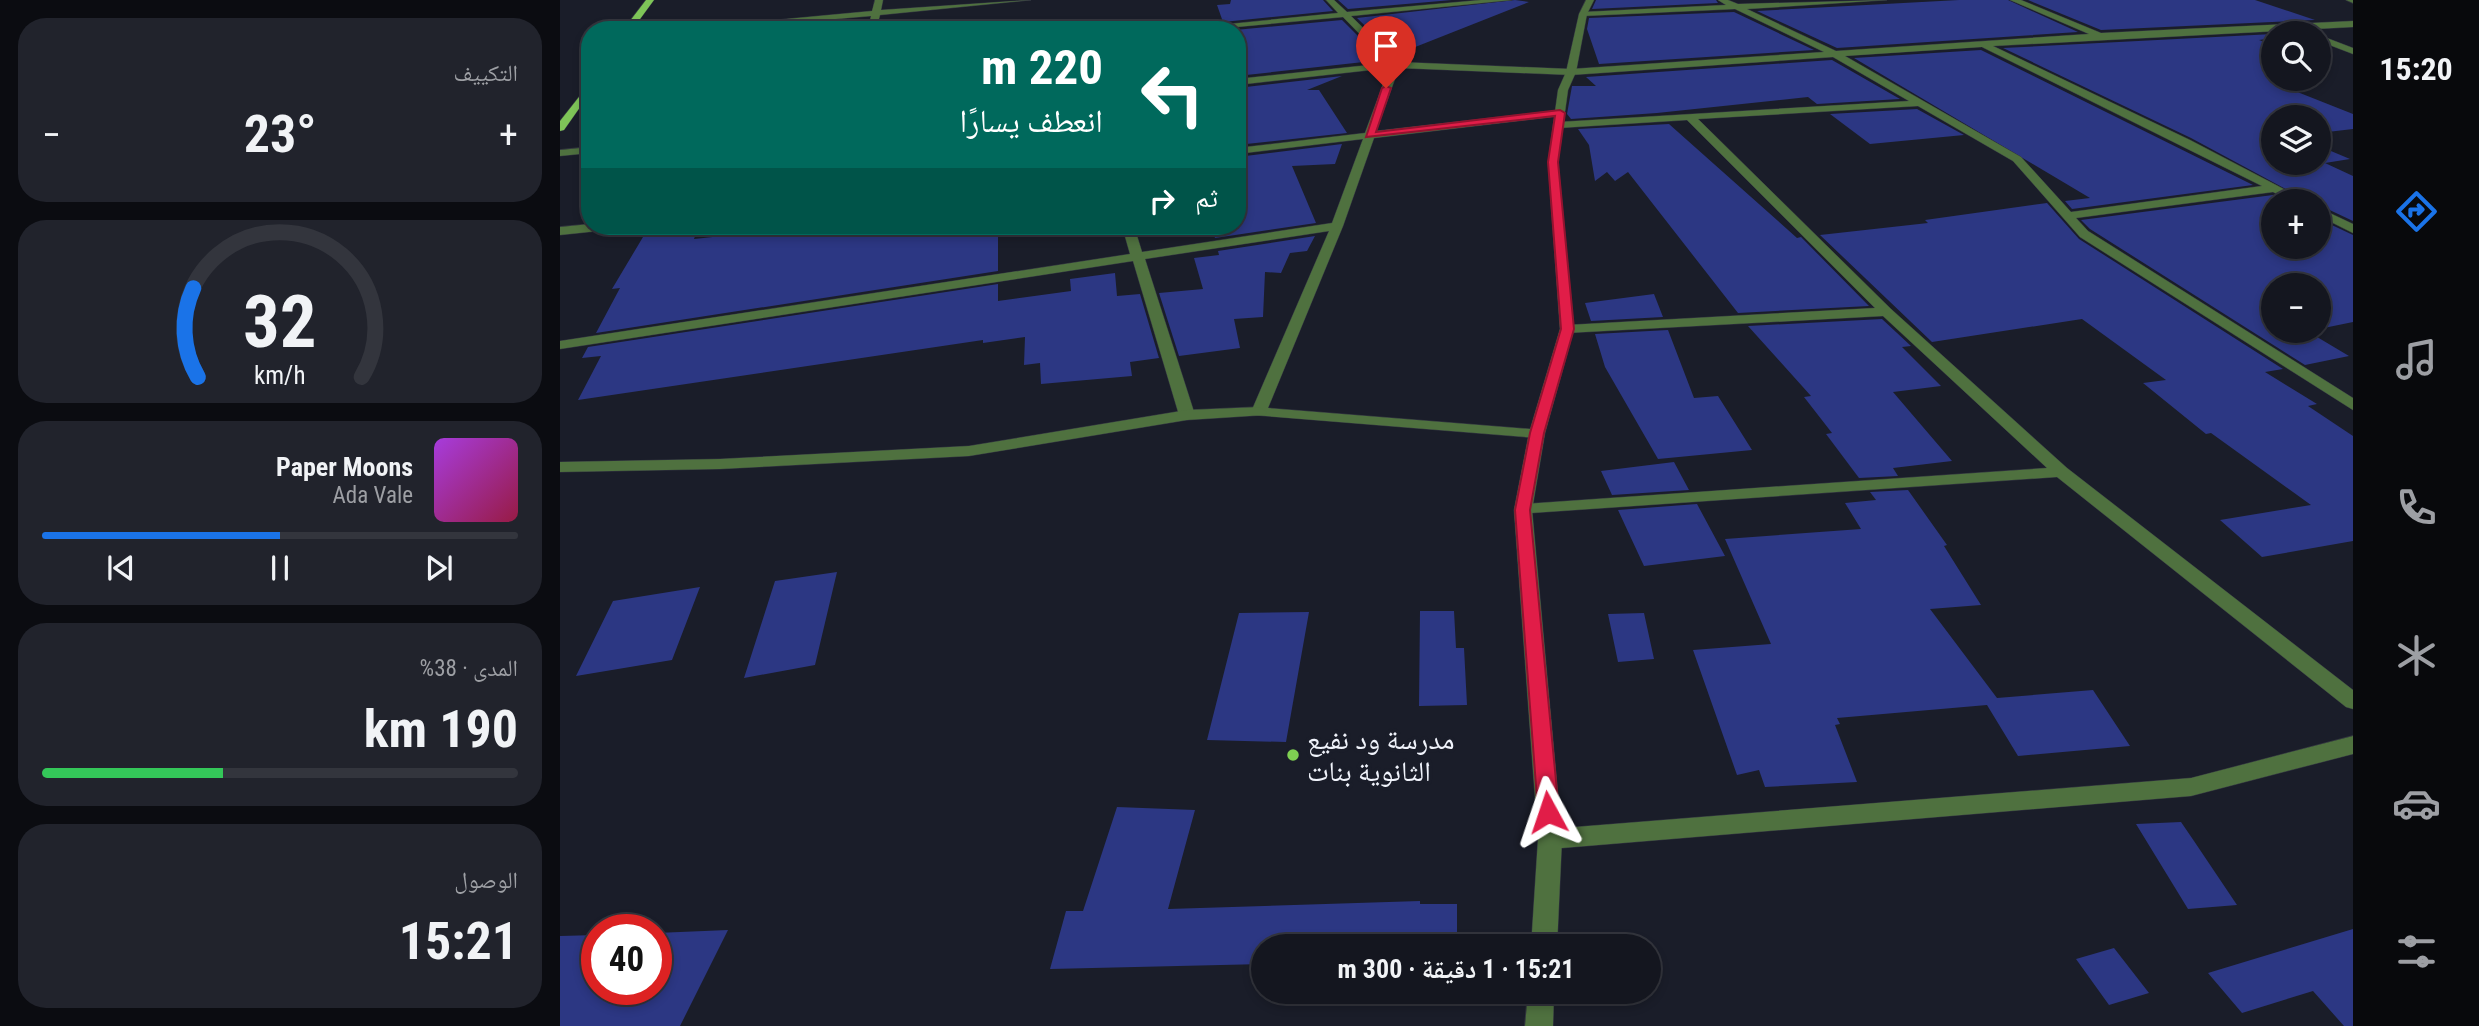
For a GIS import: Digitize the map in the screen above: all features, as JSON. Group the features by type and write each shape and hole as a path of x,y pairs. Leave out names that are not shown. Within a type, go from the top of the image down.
{"main road":[{"path":"634,21 650,0"},
{"path":"560,128 581,99"}],"street":[{"path":"874,21 879,0"},
{"path":"787,21 1027,0"},
{"path":"1330,0 1395,65"},
{"path":"1246,23 1508,0"},
{"path":"1722,0 1835,54 2017,159 2084,234 2353,405"},
{"path":"1545,934 1550,839 1522,510 1537,433 1567,329 1553,162 1563,90 1571,72 1587,7 1734,8 1884,0"},
{"path":"2014,0 2101,36"},
{"path":"2331,25 2353,24"},
{"path":"1246,81 1395,65 1571,72 2101,36 2261,28"},
{"path":"2331,43 2353,51"},
{"path":"1982,44 2275,188"},
{"path":"1259,412 1337,226 1395,65"},
{"path":"1246,150 1370,135 1559,119 1690,117 1919,103"},
{"path":"1690,117 1886,312 2061,472 2353,701"},
{"path":"560,153 581,151"},
{"path":"2067,216 2275,188"},
{"path":"2331,217 2353,229"},
{"path":"560,345 1337,226"},
{"path":"560,232 581,229"},
{"path":"1131,235 1187,415"},
{"path":"1567,329 1886,312"},
{"path":"560,467 720,464 969,451 1187,415 1259,412 1537,433"},
{"path":"1522,510 2061,472"},
{"path":"1550,839 2191,787 2353,745"},
{"path":"1539,1026 1540,1004"}],"building":[{"path":"1231,0 1323,0 1333,11 1223,21 1217,5 1230,4"},
{"path":"1338,0 1452,0 1348,9"},
{"path":"1515,0 1529,2 1395,55 1357,18"},
{"path":"1596,0 1716,0 1718,3 1592,9"},
{"path":"1959,0 2008,0 2078,32 1837,48 1757,11"},
{"path":"2028,0 2255,0 2315,20 2261,21 2101,30"},
{"path":"1734,12 1814,50 1599,64 1587,29 1589,18"},
{"path":"1342,20 1382,60 1246,75 1246,29"},
{"path":"2261,35 2261,91 2295,91 2330,105 2261,105 2261,175 2331,175 2331,166 2353,176 2353,221 2331,211 2331,189 2286,189 2191,138 2003,48"},
{"path":"1981,50 2253,185 2072,209 2065,201 2090,198 1854,58"},
{"path":"1832,60 1900,99 1817,104 1808,97 1657,113 1571,119 1567,114 1572,86 1596,86 1586,77"},
{"path":"1342,76 1307,90 1319,90 1347,133 1246,144 1246,87"},
{"path":"2331,105 2353,114 2353,129 2331,132"},
{"path":"1917,109 1964,135 1870,144 1830,114"},
{"path":"1669,124 1797,238 1801,237 1869,306 1738,313 1628,172 1615,181 1607,172 1595,181 1589,145 1578,129"},
{"path":"1342,144 1335,164 1292,166 1316,223 1246,233 1246,156"},
{"path":"2331,151 2350,159 2331,162"},
{"path":"2261,197 2261,259 2331,259 2331,225 2353,235 2353,322 2331,327 2331,273 2261,273 2261,337 2090,229 2081,220"},
{"path":"2047,203 2079,239 2283,369 2265,372 2317,404 2308,406 2353,436 2353,541 2262,557 2220,520 2311,505 2211,433 2206,434 2143,383 2166,380 2082,319 1932,342 1820,235 1928,223 1925,220"},
{"path":"696,235 694,239 731,235 998,235 998,271 596,333 620,288 612,289 643,237"},
{"path":"1214,235 1235,235 1215,238"},
{"path":"1315,236 1307,251 1290,253 1281,273 1265,272 1263,317 1234,319 1240,348 1179,356 1159,293 1203,289 1194,258 1219,255 1218,251"},
{"path":"1115,273 1117,296 1140,294 1159,358 1130,362 1132,376 1041,384 1040,363 1024,365 1025,337 983,343 983,340 578,400 601,356 582,358 588,347 998,284 998,301 1071,291 1070,279"},
{"path":"1654,294 1663,317 1591,321 1585,303"},
{"path":"1882,319 1911,346 1902,347 1941,386 1893,392 1952,461 1893,468 1898,476 1859,478 1826,434 1832,433 1804,397 1811,396 1748,326"},
{"path":"1668,330 1694,398 1718,396 1752,450 1658,459 1605,367 1595,334"},
{"path":"2270,343 2327,343 2349,356 2305,365"},
{"path":"1674,462 1689,490 1612,495 1601,471"},
{"path":"1908,490 1947,545 1944,546 1981,605 1930,609 1997,698 2093,690 2130,746 2018,756 1987,705 1837,718 1840,724 1835,725 1857,782 1765,787 1759,770 1737,775 1693,650 1771,644 1725,539 1861,529 1845,503 1876,500 1870,492"},
{"path":"1697,504 1725,556 1644,566 1618,510"},
{"path":"837,572 815,665 744,678 775,581"},
{"path":"700,587 672,660 576,676 613,601"},
{"path":"1420,611 1454,611 1456,648 1464,648 1467,705 1419,706"},
{"path":"1309,612 1286,742 1207,740 1239,613"},
{"path":"1644,613 1654,659 1618,662 1608,614"},
{"path":"1117,807 1195,810 1168,909 1420,901 1420,904 1457,904 1457,934 1251,934 1251,964 1050,969 1066,911 1083,911"},
{"path":"2181,822 2237,905 2188,909 2136,824"},
{"path":"2353,929 2353,1026 2344,1026 2313,991 2242,1013 2208,973"},
{"path":"728,930 680,1026 560,1026 560,936 581,935 581,1005 672,1005 672,932"},
{"path":"2114,948 2149,993 2109,1005 2076,959"}],"place":[{"name":"مدرسة ود نفيع الثانوية بنات","path":"1293,755"}],"route":[{"path":"1386,88 1370,135 1560,113 1553,162 1567,329 1537,433 1522,510 1548,812"}]}
